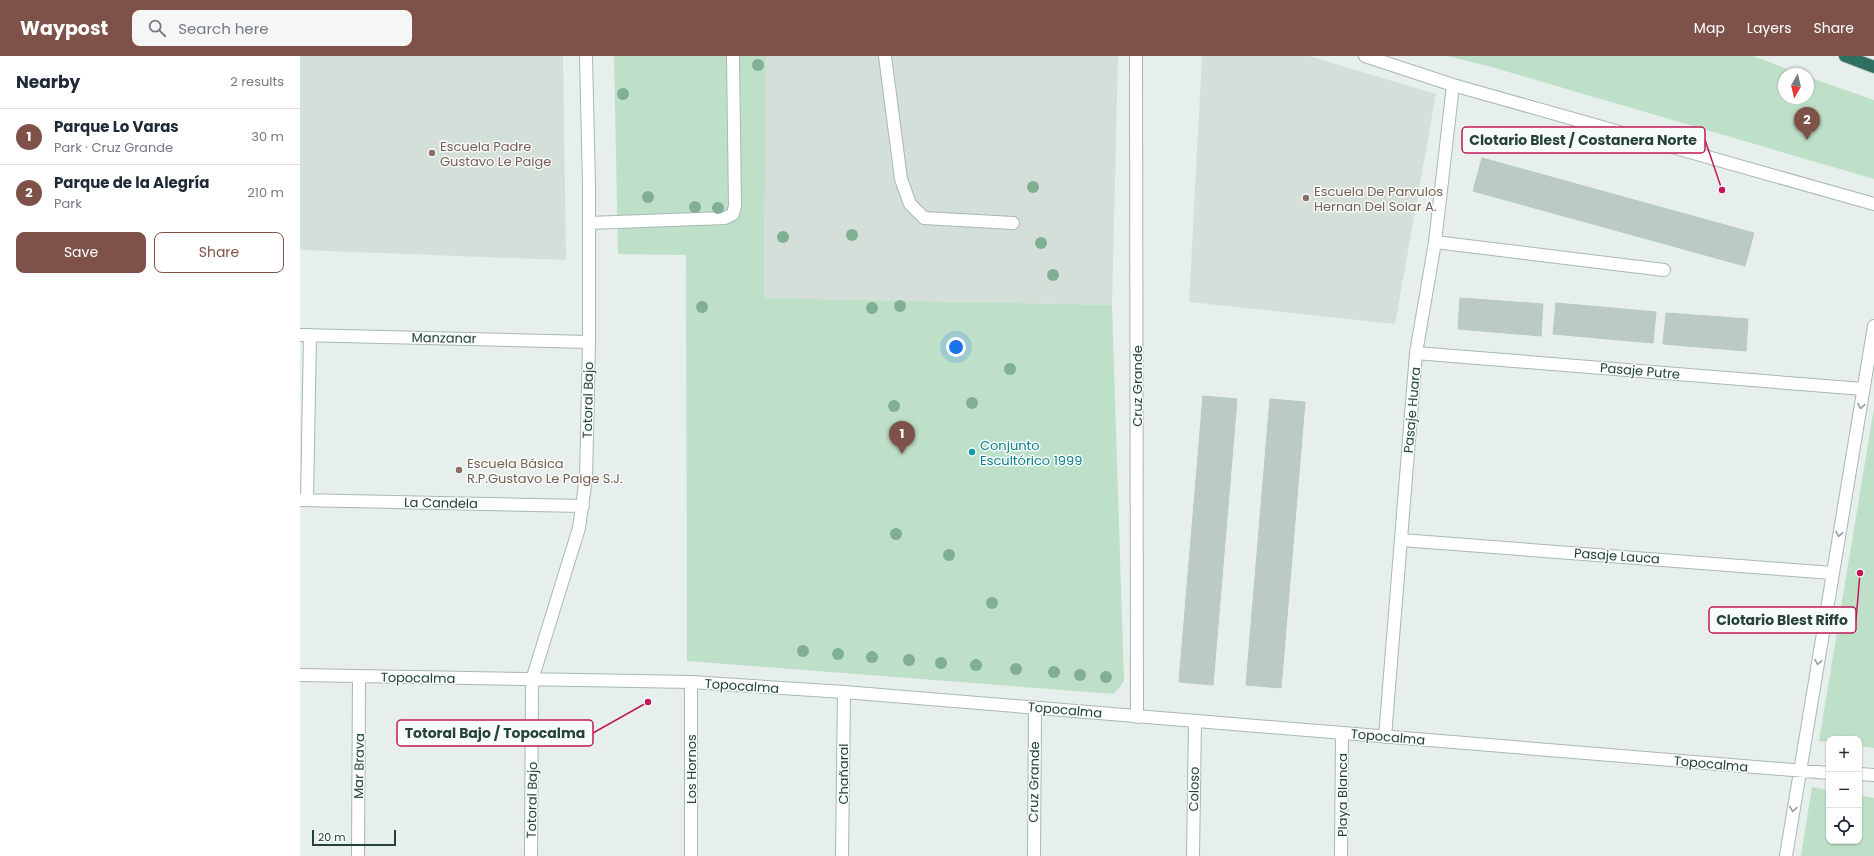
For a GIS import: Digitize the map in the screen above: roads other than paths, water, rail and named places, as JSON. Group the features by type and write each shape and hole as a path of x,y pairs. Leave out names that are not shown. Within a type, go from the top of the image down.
{"highway":[{"path":"1845,56 1874,67"}],"street":[{"name":"Totoral Bajo","path":"531,856 532,680 572,550 583,506 586,478 588,430 589,224 586,56"},
{"path":"589,224 725,218 733,214 735,206 733,56"},
{"path":"885,56 901,178 910,204 924,218 1013,223"},
{"name":"Cruz Grande","path":"1136,56 1137,717"},
{"path":"1365,56 1453,85 1874,204"},
{"name":"Pasaje Huara","path":"1385,737 1416,353 1435,242 1453,85"},
{"path":"1435,242 1664,270"},
{"path":"1786,856 1874,326"},
{"path":"303,500 305,335"},
{"name":"Manzanar","path":"305,335 589,342"},
{"name":"Pasaje Putre","path":"1416,353 1863,389"},
{"name":"La Candela","path":"303,500 583,506"},
{"name":"Pasaje Lauca","path":"1401,540 1832,573"},
{"name":"Topocalma","path":"300,675 691,682 844,692 1342,734 1826,772"},
{"name":"Mar Brava","path":"358,856 359,677"},
{"name":"Los Hornos","path":"691,682 691,856"},
{"name":"Chañaral","path":"842,856 844,692"},
{"name":"Cruz Grande","path":"1034,856 1035,708"},
{"name":"Coloso","path":"1193,856 1195,721"},
{"name":"Playa Blanca","path":"1341,856 1342,734"},
{"path":"1862,774 1874,775"}],"place":[{"name":"Parque de la Alegría","path":"1807,140"},
{"name":"Escuela Padre Gustavo Le Paige","path":"432,153"},
{"name":"Clotario Blest / Costanera Norte","path":"1722,190"},
{"name":"Escuela De Parvulos Hernan Del Solar A.","path":"1306,198"},
{"name":"Conjunto Escultórico 1999","path":"972,452"},
{"name":"Parque Lo Varas","path":"902,454"},
{"name":"Escuela Básica R.P.Gustavo Le Paige S.J.","path":"459,470"},
{"name":"Clotario Blest Riffo","path":"1860,573"},
{"name":"Totoral Bajo / Topocalma","path":"648,702"}]}
